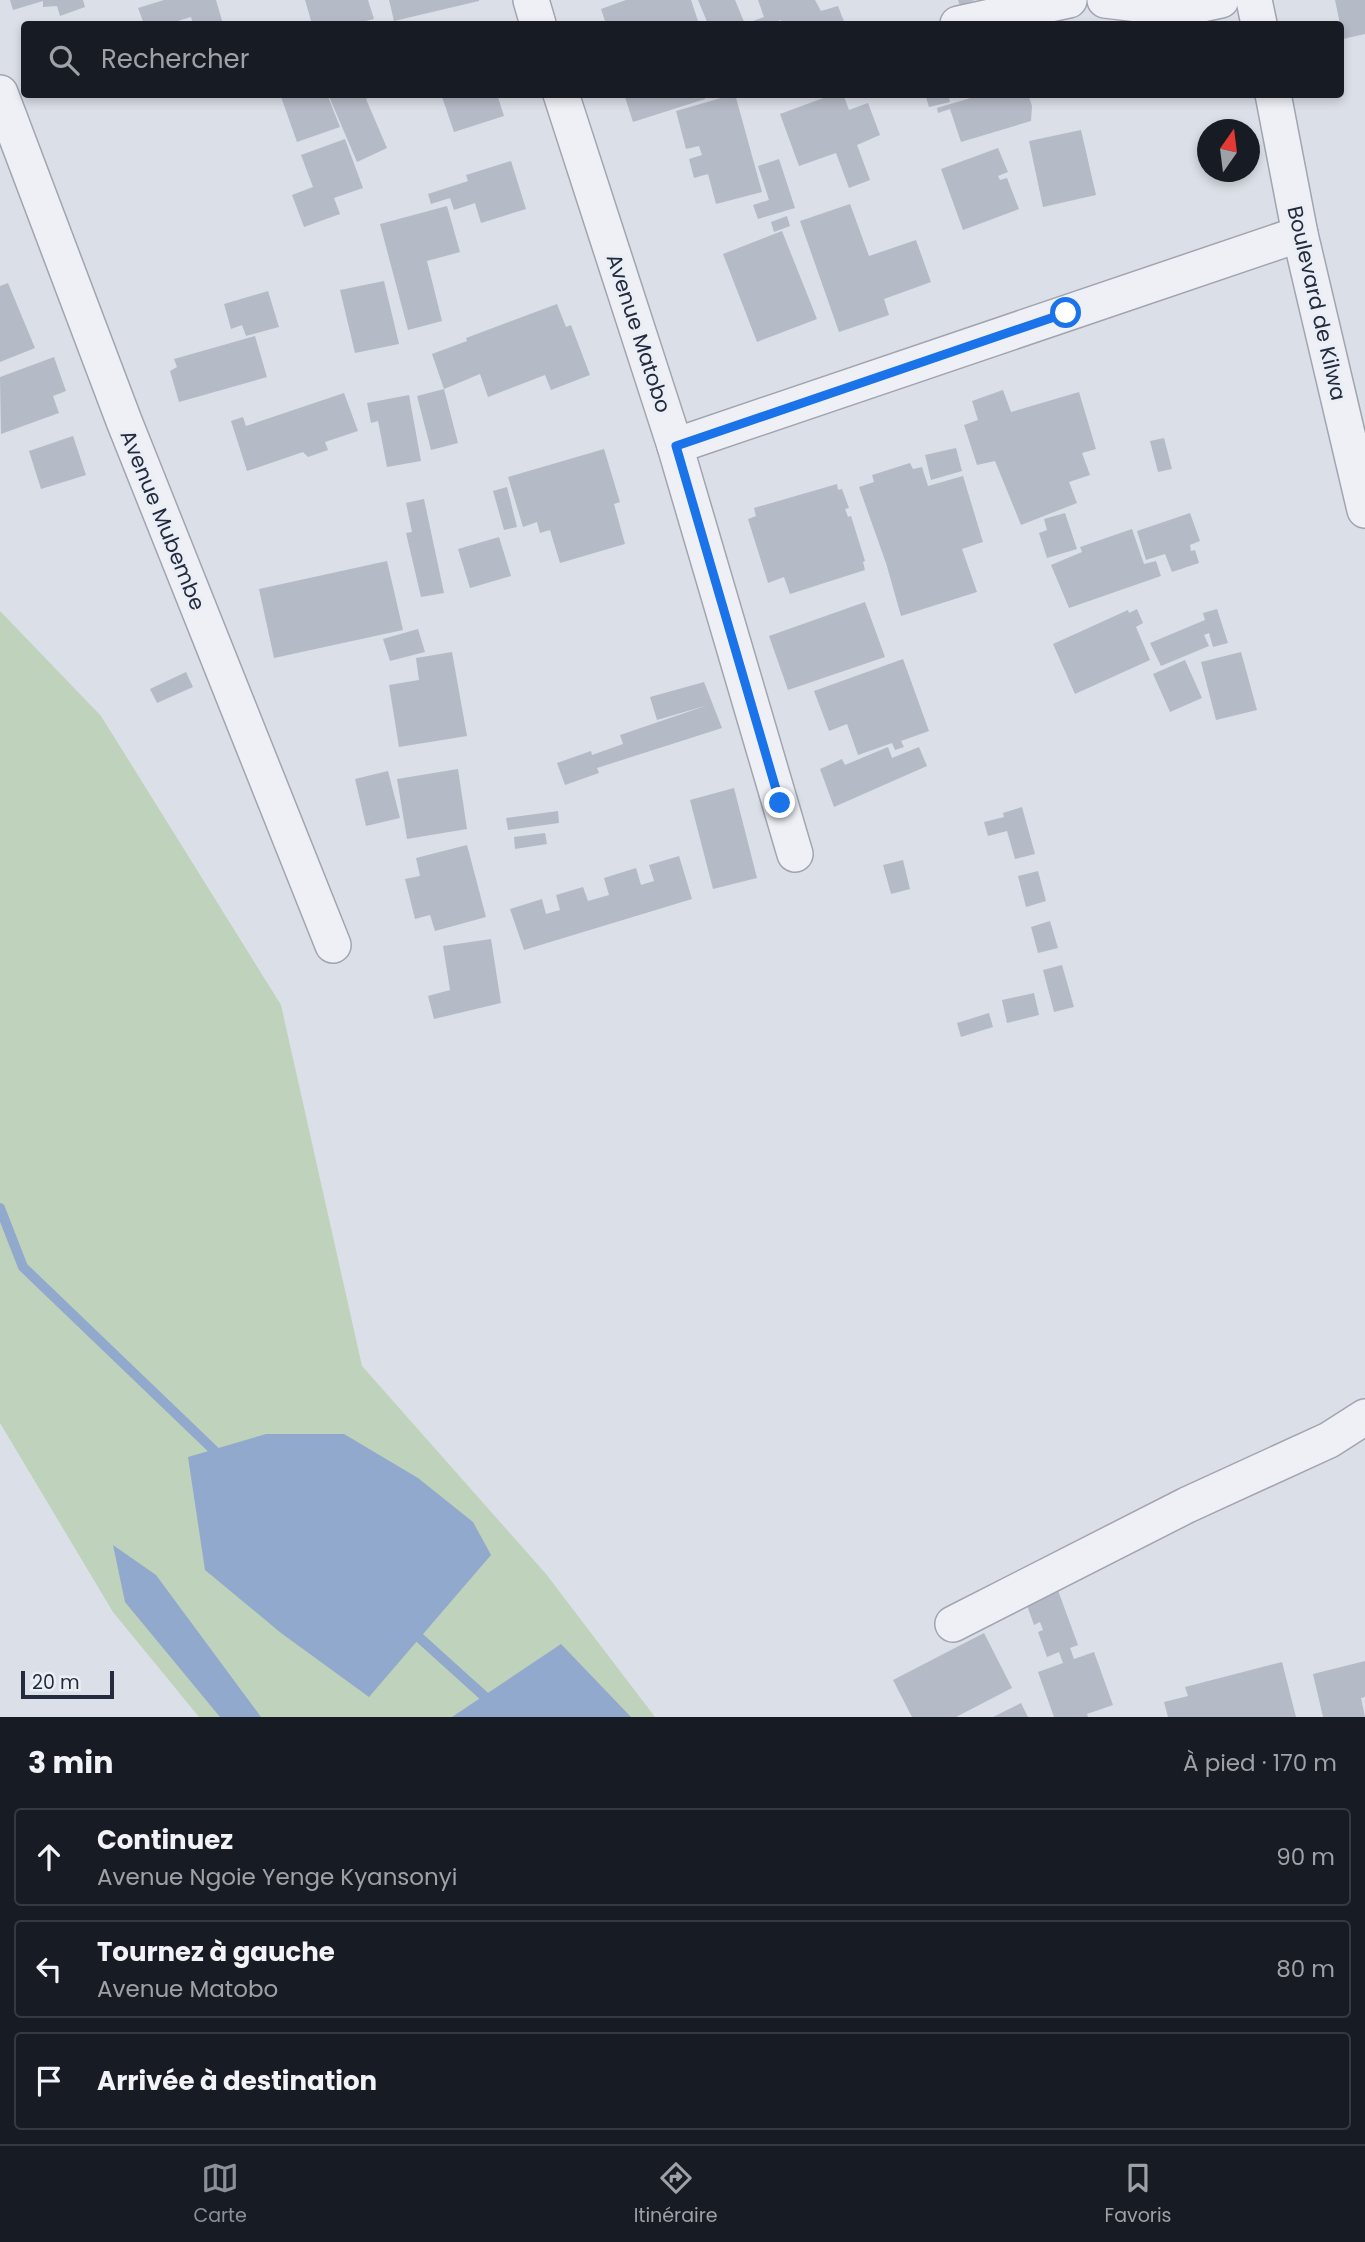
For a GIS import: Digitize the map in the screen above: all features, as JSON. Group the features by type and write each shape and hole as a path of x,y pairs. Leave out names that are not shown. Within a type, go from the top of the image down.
{"street":[{"path":"531,0 537,21"},
{"path":"972,21 1069,0"},
{"path":"1105,0 1180,9 1221,0"},
{"path":"1254,0 1258,21"},
{"name":"Avenue Mubembe","path":"0,93 129,433 334,944"},
{"name":"Avenue Matobo","path":"562,98 676,446 794,855"},
{"name":"Boulevard de Kilwa","path":"1274,98 1300,233 1365,510"},
{"path":"676,446 1300,233"},
{"path":"953,1624 1187,1505 1329,1440 1365,1417"}],"green space":[{"path":"0,611 101,716 281,1005 362,1366 546,1574 655,1717 199,1717 113,1612 0,1423"}],"water":[{"path":"266,1434 344,1434 418,1478 473,1522 491,1555 369,1697 281,1633 205,1570 188,1457"},
{"path":"113,1545 156,1575 261,1717 220,1717 125,1602"},
{"path":"561,1644 631,1717 452,1717"}],"building":[{"path":"10,0 83,0 85,7 60,16 57,6 43,7 43,1 13,10"},
{"path":"164,0 216,0 222,21 192,21 191,17 178,21 143,21 138,8"},
{"path":"305,0 368,0 374,19 366,21 311,21"},
{"path":"389,0 479,0 479,1 394,21"},
{"path":"626,0 691,0 698,21 605,21 601,9"},
{"path":"698,0 735,0 744,21 707,21"},
{"path":"758,0 815,0 821,11 838,6 844,21 781,21 753,21 764,17"},
{"path":"958,0 975,0 960,6"},
{"path":"1335,0 1365,0 1365,34 1344,39 1344,21 1339,21"},
{"path":"281,98 329,98 340,127 297,142"},
{"path":"330,98 368,98 387,148 357,162"},
{"path":"442,98 498,98 504,116 454,132"},
{"path":"625,98 705,98 705,99 633,122"},
{"path":"721,98 736,98 762,192 716,204 708,174 694,178 689,159 702,155 699,146 686,149 676,111"},
{"path":"823,98 844,98 849,110 868,103 880,135 857,145 870,180 849,188 836,153 799,166 780,114"},
{"path":"926,98 949,98 950,102 929,107"},
{"path":"971,98 1029,98 1032,106 1031,121 961,142 950,109 938,113 937,108"},
{"path":"1081,130 1096,195 1043,207 1029,141"},
{"path":"345,139 363,188 334,198 340,214 304,227 292,195 313,187 301,155"},
{"path":"998,148 1008,172 998,176 1000,180 1007,178 1019,209 963,230 941,169"},
{"path":"779,159 795,208 758,219 753,205 769,200 758,166"},
{"path":"511,161 526,209 481,223 475,203 454,210 450,198 431,204 428,194 468,181 466,175"},
{"path":"850,204 869,256 916,240 931,282 884,299 889,315 839,332 800,221"},
{"path":"447,206 460,252 427,261 442,321 408,330 380,224"},
{"path":"787,216 790,226 774,232 771,222"},
{"path":"782,231 817,319 757,342 723,254"},
{"path":"384,281 399,344 355,353 340,290"},
{"path":"8,283 35,348 0,362 0,286"},
{"path":"268,291 279,327 246,336 242,325 231,329 224,304"},
{"path":"557,304 566,327 571,325 590,375 551,390 545,375 488,397 480,374 444,389 432,354 467,341 466,338"},
{"path":"255,336 267,377 179,402 170,371 177,367 174,359"},
{"path":"54,357 66,391 53,396 59,413 1,434 0,377"},
{"path":"444,389 458,443 431,450 417,396"},
{"path":"1003,390 1011,412 1079,392 1096,449 1082,453 1090,475 1069,482 1077,503 1021,525 995,461 977,465 964,425 978,420 972,401"},
{"path":"344,393 358,431 325,442 328,450 308,457 303,452 247,471 231,421 243,417 246,426"},
{"path":"409,395 421,461 387,467 378,421 371,423 367,403"},
{"path":"73,436 86,475 41,489 29,451"},
{"path":"1164,438 1172,469 1158,472 1150,441"},
{"path":"956,448 962,471 931,480 925,455"},
{"path":"604,449 620,502 614,504 625,544 560,563 550,530 540,533 537,522 523,527 508,477"},
{"path":"910,463 913,469 922,467 928,486 963,476 983,542 962,549 977,592 901,616 886,563 859,487 874,482 872,475"},
{"path":"837,484 838,490 842,489 849,508 845,509 848,517 851,516 865,561 865,570 790,594 784,577 768,583 748,519 756,516 754,508"},
{"path":"507,487 517,527 504,530 493,491"},
{"path":"424,499 444,593 421,597 406,533 412,532 406,503"},
{"path":"1065,513 1077,549 1047,558 1039,533 1047,530 1044,519"},
{"path":"1190,513 1200,541 1190,545 1191,551 1195,550 1199,563 1172,572 1165,554 1146,560 1137,531"},
{"path":"1132,529 1144,564 1156,561 1161,576 1069,608 1051,565 1082,552 1080,547"},
{"path":"499,537 511,576 470,588 458,549"},
{"path":"387,561 403,630 274,658 259,589"},
{"path":"865,602 885,657 788,690 769,636"},
{"path":"1137,609 1143,623 1136,627 1150,660 1075,694 1053,644 1128,610 1129,613"},
{"path":"1217,609 1228,643 1213,647 1209,633 1204,635 1209,646 1161,666 1150,643 1205,620 1203,613"},
{"path":"418,629 425,652 390,661 383,639"},
{"path":"452,652 467,736 399,747 389,685 419,680 416,658"},
{"path":"1241,652 1257,710 1216,720 1201,662"},
{"path":"903,659 929,731 901,741 904,747 895,750 892,743 858,755 847,724 829,731 814,691"},
{"path":"1185,660 1202,698 1170,712 1153,674"},
{"path":"186,672 193,687 157,703 150,689"},
{"path":"704,682 722,728 597,768 599,773 565,785 557,763 591,751 592,755 623,744 620,735 708,705 657,720 650,697"},
{"path":"888,747 892,758 919,747 927,766 834,807 820,769 842,759 845,765"},
{"path":"458,769 467,829 407,839 397,779"},
{"path":"388,771 400,818 366,826 355,779"},
{"path":"734,788 757,878 713,889 690,800"},
{"path":"1022,807 1035,854 1015,859 1007,831 988,836 984,822 1004,817 1003,813"},
{"path":"558,811 559,823 508,830 506,818"},
{"path":"545,833 547,844 515,849 514,837"},
{"path":"467,845 486,917 435,931 430,915 415,919 405,879 420,876 416,858"},
{"path":"679,856 692,899 524,950 510,909 542,899 546,914 560,910 556,895 583,887 588,901 609,895 604,878 636,868 641,885 654,881 649,865"},
{"path":"903,860 910,889 891,894 883,865"},
{"path":"1038,871 1046,901 1026,907 1018,876"},
{"path":"1050,921 1058,948 1038,953 1031,927"},
{"path":"491,939 501,1003 434,1019 428,996 450,990 443,946"},
{"path":"1062,965 1074,1007 1054,1012 1043,970"},
{"path":"1034,993 1039,1015 1007,1023 1002,1000"},
{"path":"989,1013 993,1027 961,1037 957,1023"},
{"path":"1056,1585 1078,1645 1070,1648 1074,1659 1094,1652 1113,1705 1087,1714 1088,1717 1054,1717 1038,1672 1063,1663 1059,1652 1047,1657 1038,1632 1043,1630 1040,1622 1034,1625 1024,1597"},
{"path":"984,1633 1012,1688 956,1717 912,1717 893,1680"},
{"path":"1365,1661 1365,1697 1361,1698 1365,1717 1323,1717 1313,1674"},
{"path":"1282,1662 1296,1717 1168,1717 1164,1702 1188,1696 1185,1687"},
{"path":"1021,1703 1028,1717 993,1717"}],"waterway":[{"path":"0,1208 23,1267 222,1458"},
{"path":"412,1631 484,1696 501,1717"}],"route":[{"path":"780,803 676,446 1066,313"}]}
